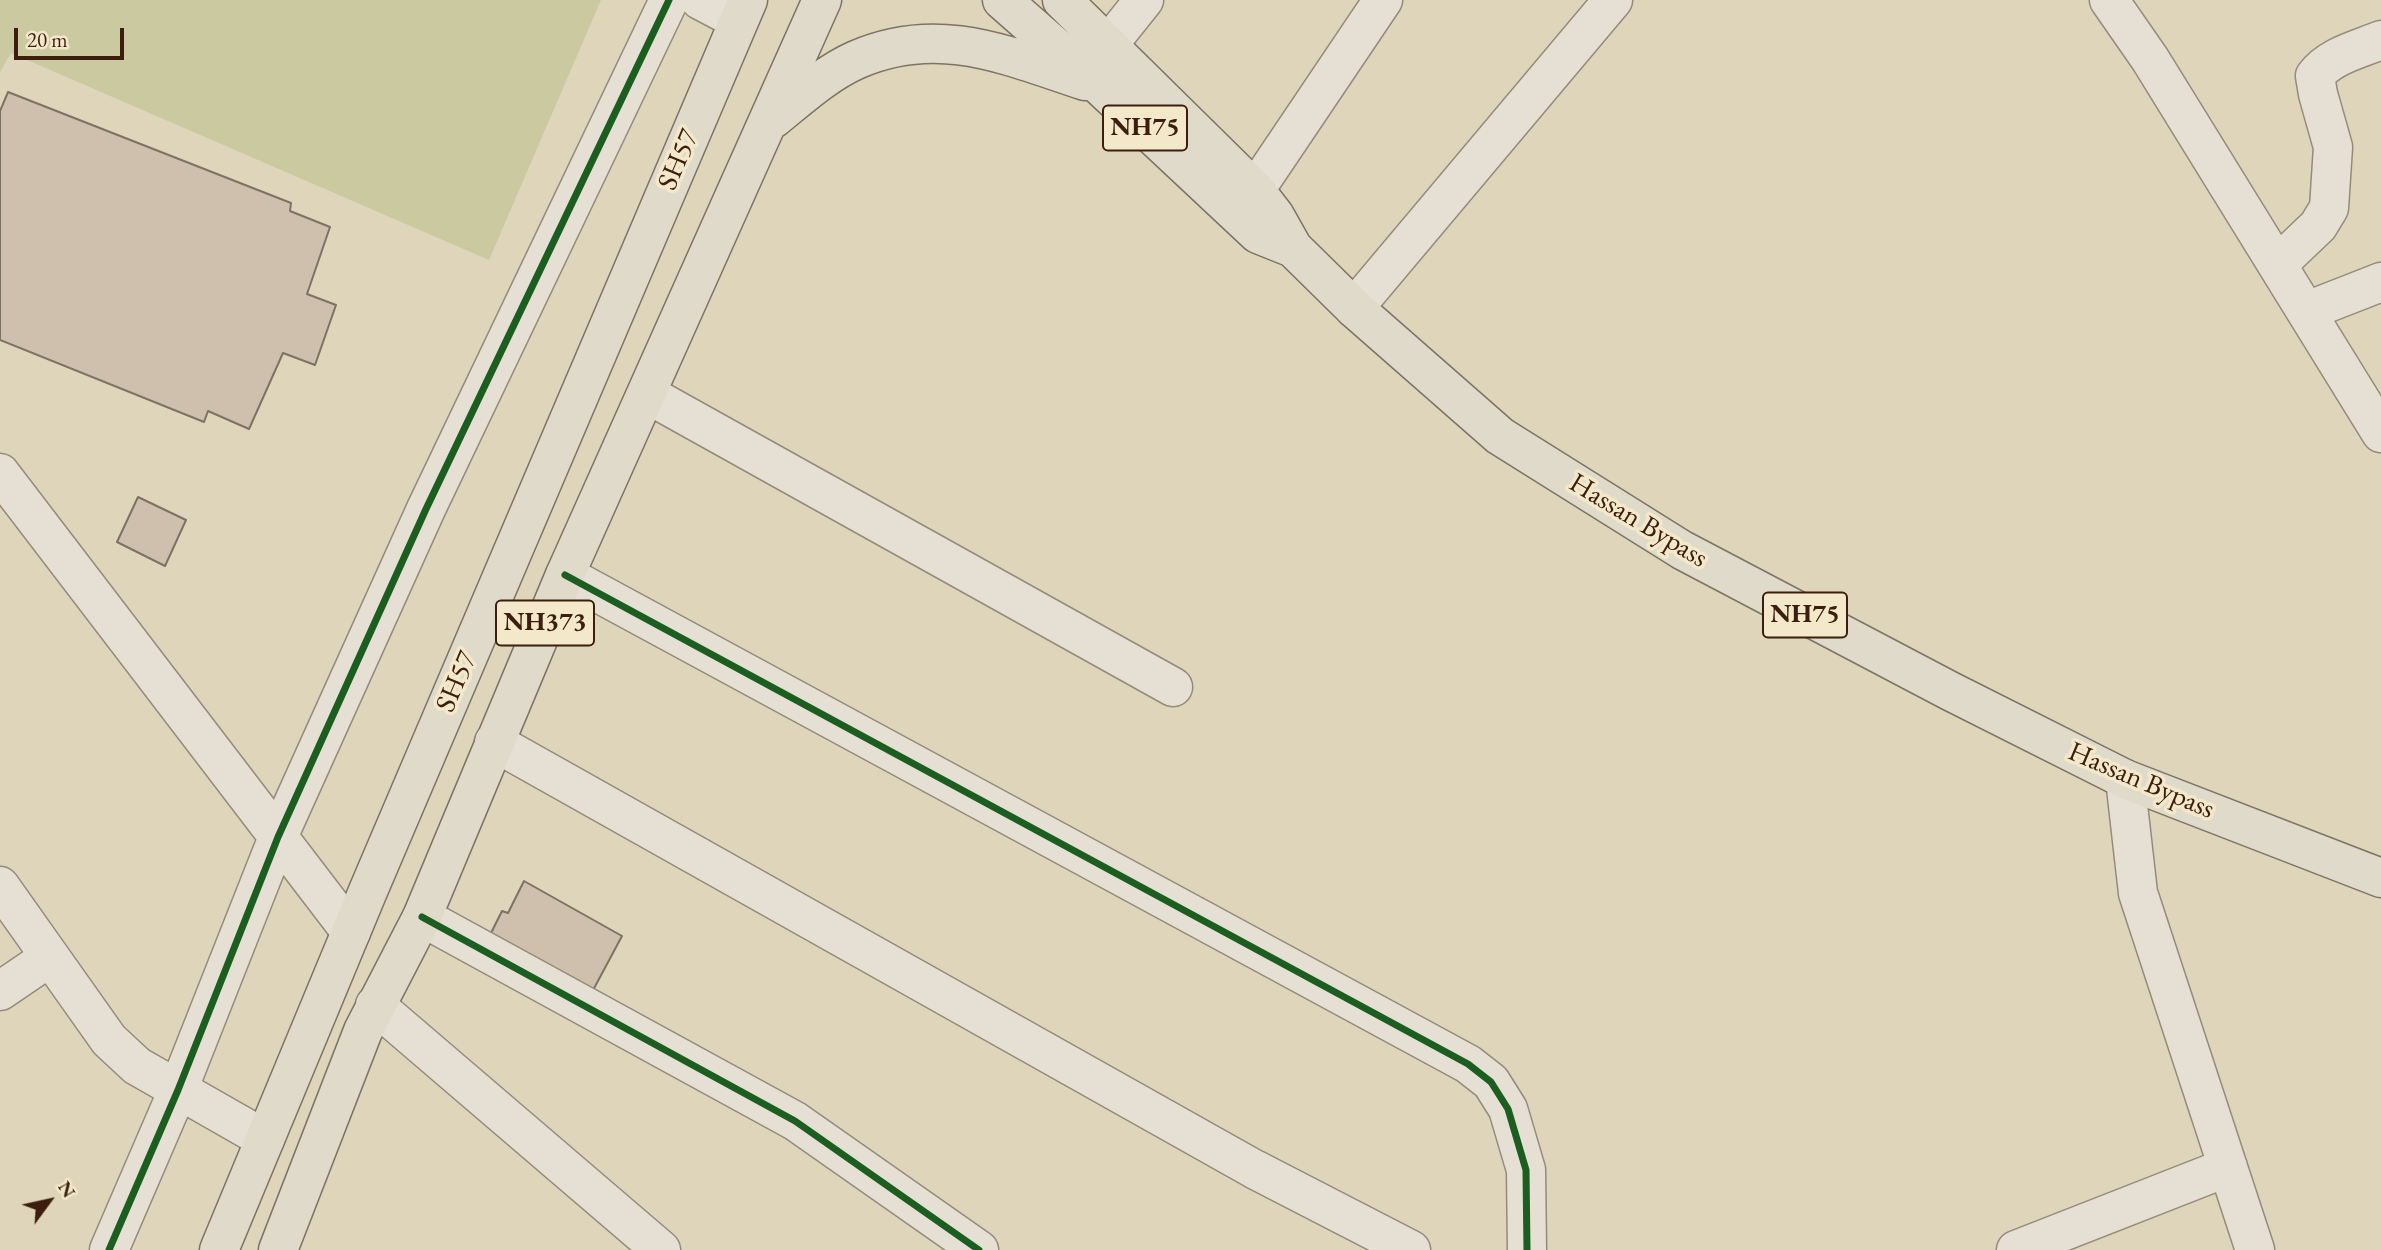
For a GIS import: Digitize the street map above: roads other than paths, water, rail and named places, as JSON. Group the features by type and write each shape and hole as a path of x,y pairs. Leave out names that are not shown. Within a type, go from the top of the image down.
{"highway":[{"name":"NH373","path":"278,1250 363,1031 422,916 560,588 822,0"},
{"name":"Hassan Bypass","path":"1002,0 1100,86 1258,234 1293,248 1354,308 1500,436 1682,550 1937,685 2125,779 2381,878"},
{"name":"NH75","path":"1062,0 1255,190 1276,216 1293,248"},
{"name":"SH57","path":"219,1250 351,932 743,10"},
{"path":"768,123 821,81 855,61 892,48 927,43 975,46 1100,86"},
{"path":"503,575 560,588"},
{"path":"242,1195 293,1215"}],"street":[{"path":"109,1250 178,1090 278,837 426,509 669,0"},
{"path":"700,0 743,10"},
{"path":"1108,45 1143,0"},
{"path":"1255,190 1383,0"},
{"path":"1354,308 1613,0"},
{"path":"2109,0 2150,59 2381,433"},
{"path":"2278,264 2318,226 2329,208 2333,147 2315,76 2320,68 2331,61 2381,40"},
{"path":"2307,311 2381,282"},
{"path":"647,394 1173,687"},
{"path":"0,473 351,932"},
{"path":"560,588 1468,1064 1491,1082 1508,1109 1526,1170 1527,1250"},
{"path":"494,742 1254,1169 1410,1250"},
{"path":"2125,779 2138,892 2255,1250"},
{"path":"0,886 109,1040 137,1066 265,1139"},
{"path":"422,916 795,1121 979,1250"},
{"path":"0,991 50,957"},
{"path":"375,1005 660,1250"},
{"path":"2016,1250 2228,1167"}]}
